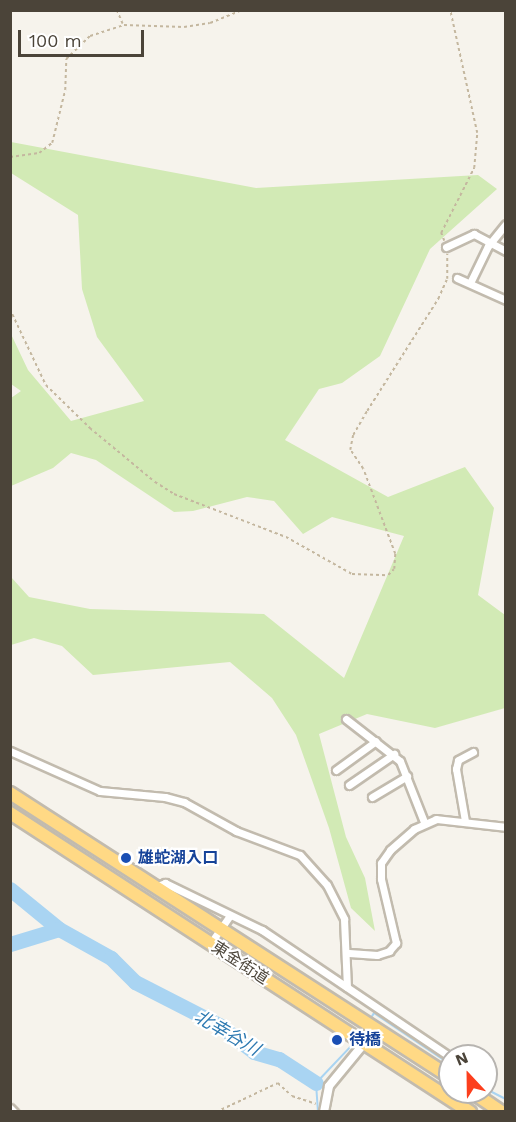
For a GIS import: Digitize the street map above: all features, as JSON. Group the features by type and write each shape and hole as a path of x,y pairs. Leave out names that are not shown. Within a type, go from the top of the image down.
{"highway":[{"name":"東金街道","path":"10,793 219,931 438,1069"},
{"name":"東金街道","path":"10,813 470,1112"}],"street":[{"path":"470,283 490,243 506,224"},
{"path":"446,247 474,234 506,251"},
{"path":"457,278 506,300"},
{"path":"346,718 394,754 407,776 424,822"},
{"path":"336,770 376,741"},
{"path":"10,751 100,791 165,797 184,802 236,831 293,851 316,870 337,899 348,953 347,987"},
{"path":"465,821 456,769 458,760 473,752"},
{"path":"349,785 394,754"},
{"path":"372,798 407,776"},
{"path":"348,953 377,955 389,951 396,943 381,863 390,850 424,822 465,821 506,828"},
{"path":"153,888 165,883 304,955 438,1049"},
{"path":"210,944 230,915"},
{"path":"324,1108 333,1080 366,1044 376,1029"},
{"path":"10,1108 14,1112"}],"path":[{"path":"117,10 124,25"},
{"path":"10,157 39,153 52,143 65,90 66,59 90,36 124,25 184,27 210,23 242,10"},
{"path":"10,309 46,385 90,428 155,482 174,494 286,537 352,574 388,575 394,569 395,554 363,470 350,450 353,435 447,279 446,247 441,233 474,168 477,133 450,10"},
{"path":"216,1112 278,1083 292,1096 324,1108"}],"green space":[{"path":"11,142 256,188 478,175 497,189 430,249 380,356 342,383 319,389 285,440 388,497 465,467 494,508 478,595 505,615 505,708 435,728 367,714 319,734 346,837 365,878 375,931 351,908 329,828 296,735 272,698 230,662 93,675 62,646 34,638 11,645 11,577 29,597 90,609 264,614 344,678 404,536 332,517 303,534 274,501 247,497 193,511 174,512 96,460 71,453 53,468 11,486 11,398 21,391 11,384 10,332 28,370 71,421 144,401 97,337 82,289 78,215 11,173"}],"waterway":[{"name":"北幸谷川","path":"10,889 59,929 111,958 135,982 219,1025 254,1052 279,1059 316,1083"},
{"name":"北幸谷川","path":"10,944 59,929"},
{"name":"北幸谷川","path":"369,1021 374,1013 438,1056"},
{"name":"北幸谷川","path":"318,1112 316,1083 354,1043"},
{"name":"北幸谷川","path":"498,1095 506,1099"}],"place":[{"name":"雄蛇湖入口","path":"126,858"},
{"name":"待橋","path":"337,1040"}]}
